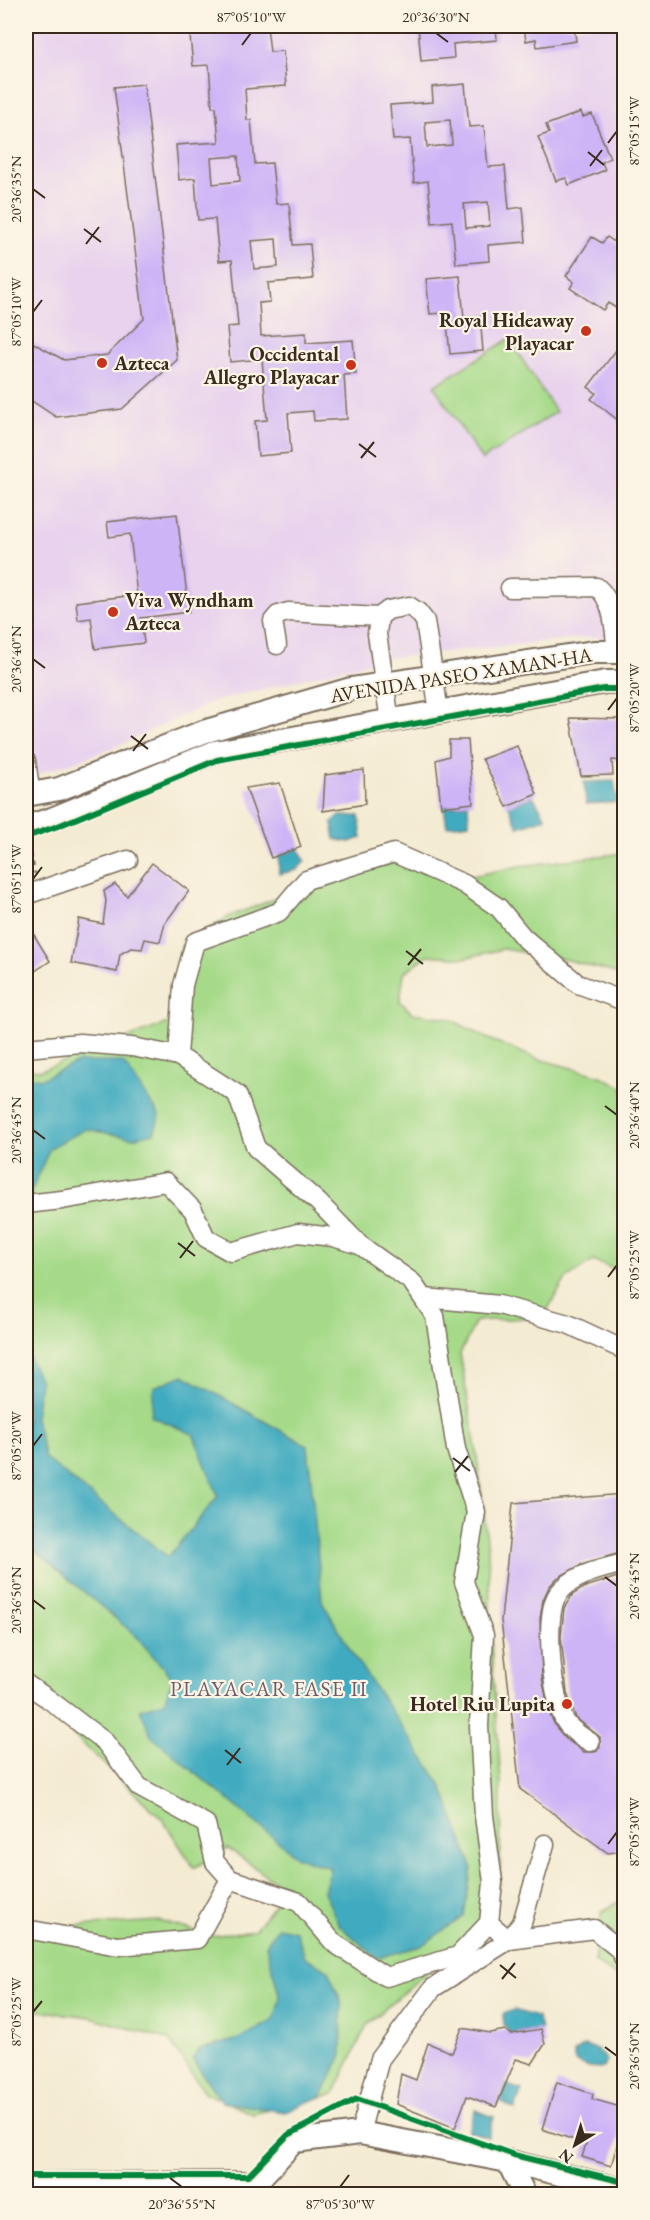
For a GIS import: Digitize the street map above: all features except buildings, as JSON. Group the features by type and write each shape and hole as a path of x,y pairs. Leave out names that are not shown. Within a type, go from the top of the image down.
{"main road":[{"name":"AVENIDA PASEO XAMAN-HA","path":"28,794 59,789 203,732 351,689 594,652 621,652"},
{"name":"AVENIDA PASEO XAMAN-HA","path":"26,831 215,752 606,682 624,682"},
{"path":"26,2184 252,2189 294,2141 360,2133 508,2162 624,2190"},
{"path":"508,2162 524,2194"}],"lane":[{"path":"510,588 597,587 604,594 611,611 621,652"},
{"path":"277,645 273,621 278,615 288,612 379,617 388,610 409,606 425,621 439,712"},
{"path":"379,617 376,634 390,721"},
{"path":"203,732 215,752"},
{"path":"26,761 28,794"},
{"path":"178,1056 183,985 195,942 279,912 306,880 394,853 464,884 499,908 523,937 578,984 624,1001"},
{"path":"32,892 128,860"},
{"path":"26,1048 80,1043 132,1047 178,1056 237,1094 256,1148 318,1202 360,1245 412,1282 425,1298 435,1316 456,1449 476,1512 464,1582 484,1635 479,1726 484,1816 493,1882 489,1923 458,1956 386,1977 334,1943 299,1902 230,1878 215,1862 206,1824 139,1787 105,1742 26,1684"},
{"path":"26,1204 166,1182 193,1210 206,1239 231,1252 298,1233 333,1237 360,1245"},
{"path":"425,1298 499,1305 568,1324 624,1350"},
{"path":"590,1742 573,1731 564,1720 555,1693 550,1649 554,1605 557,1595 572,1581 599,1569 624,1563"},
{"path":"360,2133 380,2059 433,1988 509,1940 522,1923 545,1844"},
{"path":"26,1929 118,1946 196,1939 230,1878"},
{"path":"489,1923 509,1940 594,1929 620,1950 624,1959"}],"path":[{"path":"26,831 32,892"}],"shaded area":[{"path":"26,26 624,26 624,639 589,637 386,658 215,701 111,749 26,778"}],"green space":[{"path":"509,339 556,412 482,460 434,386"},
{"path":"624,853 624,971 619,974 564,959 503,949 464,958 428,955 404,973 400,1001 412,1013 448,1018 484,1037 535,1058 601,1076 624,1088 624,1273 593,1261 565,1280 546,1312 525,1318 476,1321 460,1354 476,1448 488,1549 492,1662 501,1781 500,1882 480,1936 422,1976 367,2025 334,2094 253,2114 205,2093 169,2040 91,2017 26,2009 26,1922 77,1926 160,1921 212,1936 254,1930 286,1890 228,1848 194,1868 163,1820 62,1724 26,1696 26,1069 41,1070 171,1022 182,945 230,916 317,883 404,860 459,879 519,866"},
{"path":"624,1899 624,1982 594,1961 602,1911"}],"water":[{"path":"614,781 618,802 586,804 584,782"},
{"path":"533,796 546,818 518,827 509,806"},
{"path":"468,804 469,823 447,826 444,807"},
{"path":"339,816 359,816 362,838 349,842 335,839 332,823"},
{"path":"298,848 305,861 297,870 279,874 279,855"},
{"path":"78,1062 123,1062 160,1116 154,1133 132,1138 86,1129 50,1148 26,1204 26,1075 41,1079"},
{"path":"26,1351 40,1381 35,1418 45,1458 168,1557 218,1496 193,1434 151,1416 154,1387 183,1375 308,1446 322,1601 355,1658 441,1784 472,1867 464,1916 421,1946 377,1958 339,1925 324,1892 330,1868 297,1857 152,1737 140,1709 164,1702 173,1679 135,1635 26,1543"},
{"path":"278,1927 296,1931 305,1957 328,1970 341,2001 342,2055 322,2096 285,2112 222,2102 192,2059 201,2049 239,2039 274,2020 280,1998 266,1945"},
{"path":"514,2010 537,2017 541,2029 511,2034 504,2025 503,2014"},
{"path":"585,2046 597,2049 607,2060 603,2068 587,2067 575,2061 573,2053"},
{"path":"507,2085 522,2090 515,2109 500,2102"},
{"path":"475,2110 494,2117 488,2137 468,2131"}],"cycle path":[{"path":"26,837 217,760 604,689 624,689"},
{"path":"26,2176 248,2176 288,2135 357,2099 514,2155 624,2182"}],"place":[{"name":"Royal Hideaway Playacar","path":"586,331"},
{"name":"Azteca","path":"102,363"},
{"name":"Occidental Allegro Playacar","path":"351,365"},
{"name":"Viva Wyndham Azteca","path":"113,612"},
{"name":"Hotel Riu Lupita","path":"567,1704"}],"district":[{"name":"PLAYACAR FASE II","path":"269,1689"}]}
